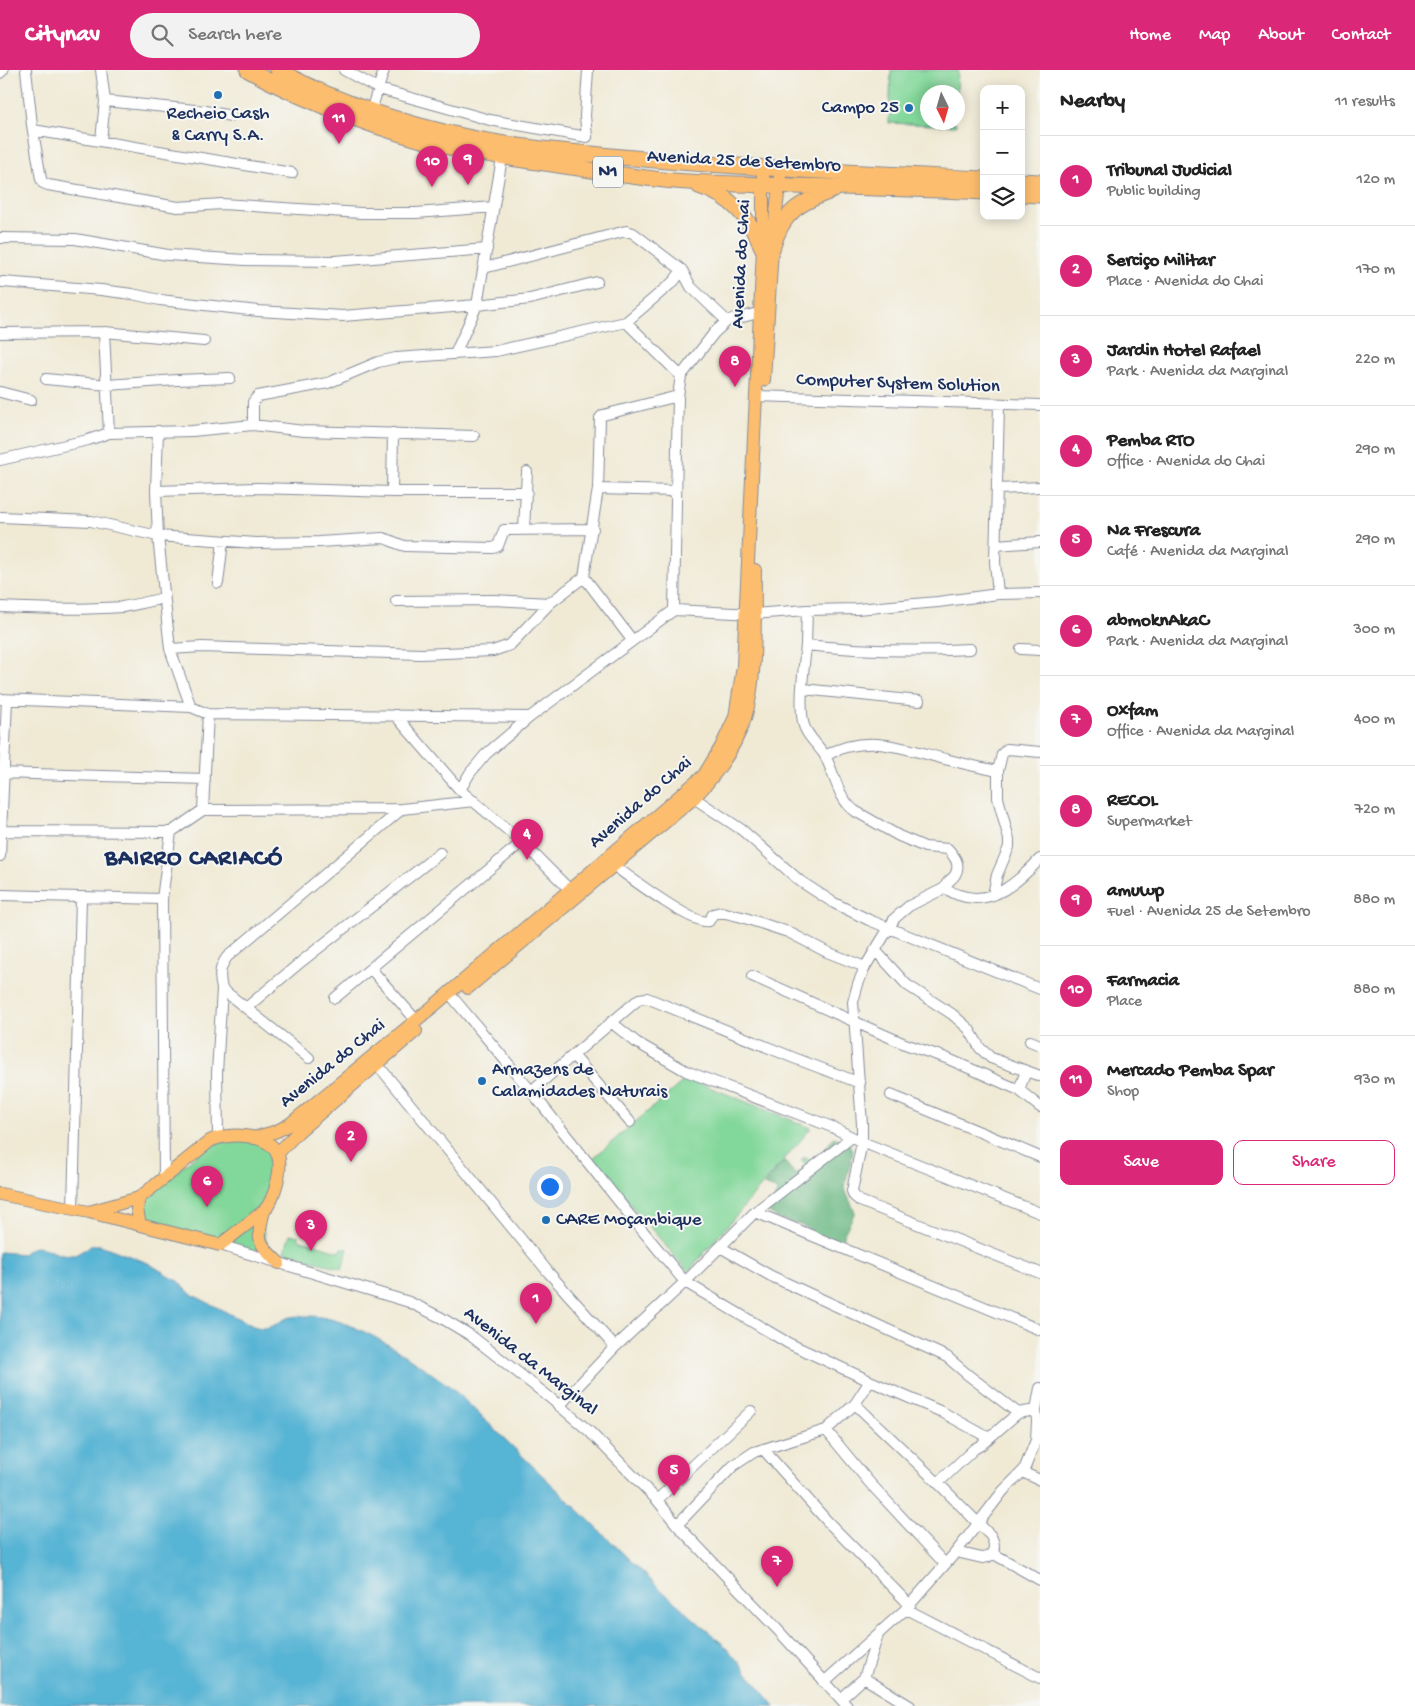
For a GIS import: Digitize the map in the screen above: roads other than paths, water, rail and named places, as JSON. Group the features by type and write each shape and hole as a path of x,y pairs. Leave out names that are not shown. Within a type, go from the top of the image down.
{"highway":[{"name":"Avenida 25 de Setembro","path":"248,70 322,106 369,116"},
{"name":"Avenida 25 de Setembro","path":"278,70 369,116 452,147 594,154 763,169 980,179"},
{"name":"Avenida 25 de Setembro","path":"503,151 687,182 980,192"},
{"path":"1025,181 1040,182"},
{"path":"687,182 718,194 739,209 767,249 790,212 818,196 841,188"},
{"path":"1025,194 1040,194"}],"main road":[{"name":"Avenida do Chai","path":"218,1137 246,1136 254,1138 269,1144 277,1154 298,1132 377,1064 613,865 690,795 713,762 735,717 749,613 767,249 763,169"},
{"name":"Avenida do Chai","path":"759,396 758,313 780,170"},
{"name":"Avenida do Chai","path":"254,1138 277,1131 296,1120 569,889 690,795"},
{"path":"90,1212 140,1198 210,1141 218,1137"},
{"path":"220,1245 270,1205 279,1166 277,1154"},
{"name":"Avenida da Marginal","path":"0,1194 73,1208 220,1245"},
{"path":"140,1198 137,1209 140,1225"},
{"path":"264,1211 259,1229 260,1240 268,1253 279,1263"}],"street":[{"path":"0,73 3,70"},
{"path":"26,70 33,130 43,183 178,207 222,204 361,213 416,213 494,207"},
{"path":"101,70 105,101 101,140"},
{"path":"344,70 379,89 490,120 587,137"},
{"path":"369,116 384,70"},
{"path":"588,70 584,116 587,137 594,154"},
{"path":"105,101 197,110 231,116"},
{"path":"33,130 292,173"},
{"path":"455,354 477,305 503,151"},
{"path":"484,268 626,232 633,233 682,270 692,287 727,321"},
{"path":"0,238 75,239 168,255 245,260 335,261 487,249"},
{"path":"253,425 253,402 258,396 328,383 378,362 504,350 626,322 674,281 682,270"},
{"path":"3,282 101,290 160,300 258,311 343,316 530,299 597,282"},
{"path":"674,610 678,396 681,376 714,334 727,321 758,313"},
{"path":"626,322 681,376"},
{"path":"104,332 109,433"},
{"path":"0,333 104,332 204,341"},
{"path":"46,379 108,385 230,378"},
{"path":"0,392 31,400"},
{"path":"170,648 202,647 421,654 493,651 510,645 550,604 584,578 598,488 600,418 603,415 678,396"},
{"name":"Computer System Solution","path":"759,396 1040,405"},
{"path":"998,594 996,545 999,405"},
{"path":"0,460 88,440 109,433 192,431 253,425 304,431 474,436"},
{"path":"158,431 156,491 164,598 170,648 191,707"},
{"path":"392,492 393,433"},
{"path":"524,529 527,472"},
{"path":"998,489 1040,487"},
{"path":"156,491 258,488 392,492 527,492"},
{"path":"598,488 676,491"},
{"path":"0,517 91,521 158,536 223,541 256,543 319,542 383,538 405,546 493,548 498,546 504,530 593,529"},
{"path":"218,582 223,541"},
{"path":"996,545 1040,542"},
{"path":"584,578 632,640"},
{"path":"460,790 470,773 486,754 530,717 674,610 749,613 857,609 998,594 1040,593"},
{"path":"0,607 36,609 91,608 124,606 164,598"},
{"path":"396,601 494,600 550,604"},
{"path":"807,610 803,722 805,729 825,756 844,799 849,806 899,836 925,847 948,849 955,857 957,863 957,869 945,888 909,906 895,918 865,967 858,984 853,1002 860,1083 852,1191 856,1199 1040,1273"},
{"path":"806,645 885,651 970,649"},
{"path":"1021,649 1040,650"},
{"path":"803,689 919,701"},
{"path":"0,856 3,699 191,707 208,714 530,717"},
{"path":"203,810 208,714"},
{"path":"395,715 460,790 522,842 569,889"},
{"path":"825,756 844,746 875,744 899,747 998,771"},
{"path":"993,895 997,875 1009,847 1009,839 998,798 998,771 1002,754 1007,749 1040,752"},
{"path":"2,773 205,779"},
{"path":"690,795 742,830 800,881 834,903 858,916 1040,989"},
{"path":"1,831 171,832 203,810 402,809 474,801"},
{"path":"218,1137 217,1073 222,989 219,976 221,965 227,957 402,809"},
{"path":"164,1178 162,899 171,832"},
{"path":"335,998 522,842"},
{"path":"246,1008 302,961 440,854"},
{"path":"945,888 959,896 978,898 993,895 1005,890 1040,859"},
{"path":"613,865 679,910 700,921 705,922 713,914 721,912 742,917 788,932 827,952 865,967"},
{"path":"0,895 162,899"},
{"path":"73,1208 81,898"},
{"path":"875,950 907,984 952,1014 969,1029 985,1054 1040,1076"},
{"path":"371,969 416,1020"},
{"path":"752,976 905,1044 946,1058 1019,1090 1040,1107"},
{"path":"222,989 310,1058"},
{"path":"531,1091 638,999 651,998 794,1058 860,1083"},
{"path":"454,999 685,1282 788,1343 942,1412 989,1438"},
{"path":"611,1022 636,1042 686,1071 832,1127 857,1140 1040,1213"},
{"path":"1030,1040 1040,1045"},
{"path":"574,1055 630,1122"},
{"path":"377,1064 549,1273 615,1348"},
{"path":"1019,1090 1026,1072"},
{"path":"891,1095 1040,1157"},
{"path":"559,1406 615,1348 755,1212 857,1140"},
{"path":"755,1212 1040,1330"},
{"name":"Avenida da Marginal","path":"220,1245 409,1302 440,1317 470,1335 589,1431 657,1500 677,1525 769,1620 844,1703"},
{"path":"720,1247 795,1287 947,1357 1018,1412"},
{"path":"677,1525 733,1466 742,1459 763,1449 826,1430 855,1404 870,1381"},
{"path":"824,1682 906,1609 956,1552 1003,1491 1022,1472 1036,1440 1039,1422 1036,1410 1040,1388"},
{"path":"855,1404 938,1482 977,1524 991,1536 994,1544 992,1554 988,1557 982,1558 956,1552"},
{"path":"938,1482 1018,1412 1036,1410"},
{"path":"657,1500 751,1412"},
{"path":"826,1430 885,1501 945,1564"},
{"path":"763,1449 828,1522 906,1601 906,1609"},
{"path":"1022,1472 1040,1480"},
{"path":"992,1554 1040,1580"},
{"path":"906,1609 1040,1678"},
{"path":"844,1703 864,1678 878,1635"},
{"path":"864,1678 910,1706"}],"water":[{"path":"93,1245 100,1245 148,1263 179,1282 191,1294 253,1326 267,1328 287,1318 296,1316 325,1318 364,1331 421,1366 452,1388 660,1589 726,1647 775,1706 0,1706 0,1252 23,1254 29,1249 38,1246 61,1255 75,1255"}],"place":[{"name":"Recheio Cash & Carry S.A.","path":"218,95"},
{"name":"Campo 25","path":"909,108"},
{"name":"Mercado Pemba Spar","path":"339,144"},
{"name":"amuwp","path":"468,185"},
{"name":"Farmacia","path":"432,187"},
{"name":"RECOL","path":"735,387"},
{"name":"Pemba RTO","path":"527,860"},
{"name":"Armazens de Calamidades Naturais","path":"482,1081"},
{"name":"Serciço Militar","path":"351,1162"},
{"name":"abmoknAkaC","path":"207,1207"},
{"name":"CARE Moçambique","path":"546,1220"},
{"name":"Jardin Hotel Rafael","path":"311,1251"},
{"name":"Tribunal Judicial","path":"536,1324"},
{"name":"Na Frescura","path":"674,1496"},
{"name":"Oxfam","path":"777,1587"}],"district":[{"name":"BAIRRO CARIACÓ","path":"194,859"}]}
